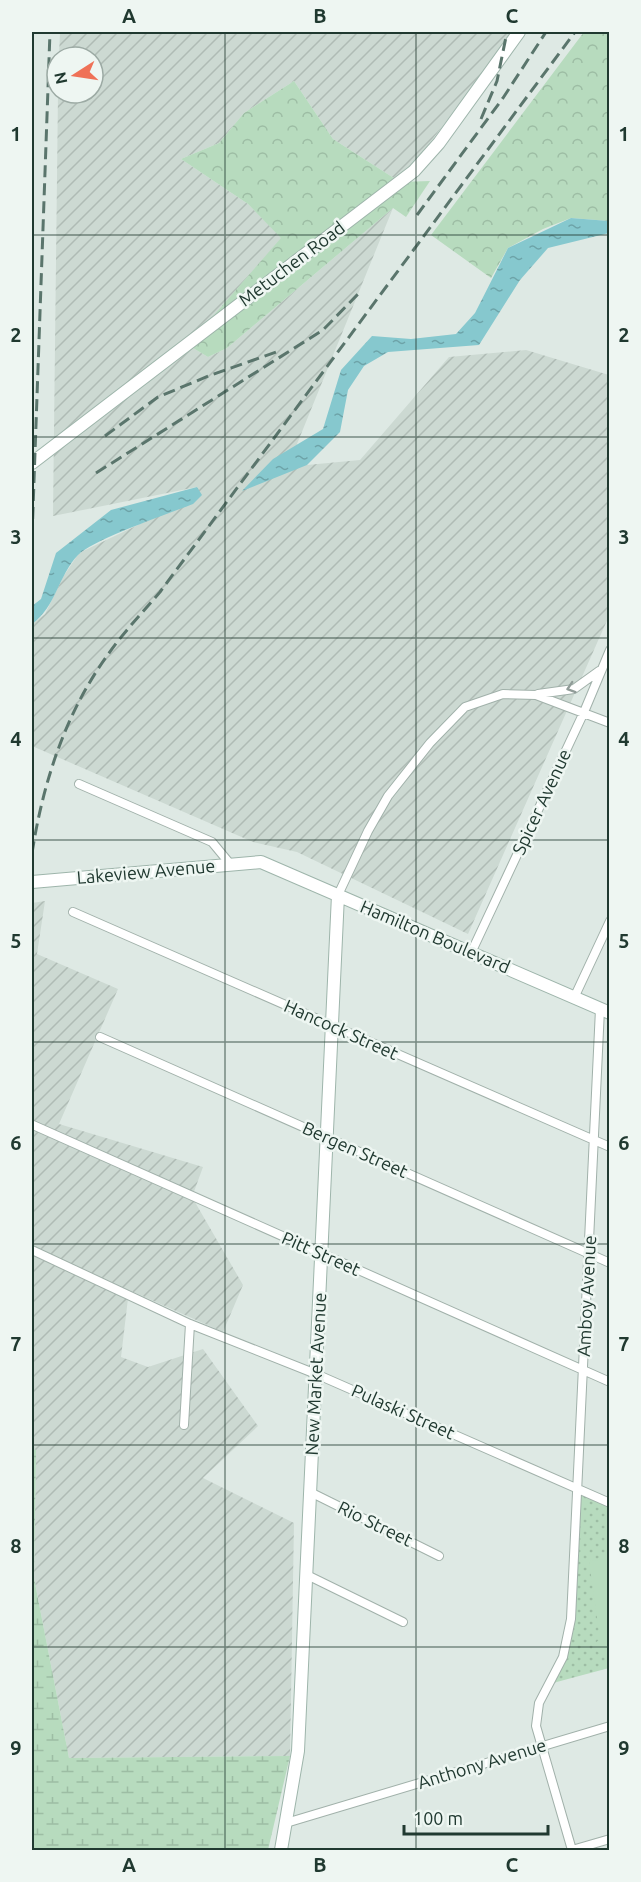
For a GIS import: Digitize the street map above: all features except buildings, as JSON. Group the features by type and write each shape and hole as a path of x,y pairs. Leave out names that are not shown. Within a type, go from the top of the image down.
{"main road":[{"name":"Metuchen Road","path":"32,463 414,171 439,143 519,32"},
{"name":"Hamilton Boulevard","path":"261,862 605,1011"},
{"name":"Lakeview Avenue","path":"32,882 261,862"},
{"name":"New Market Avenue","path":"281,1851 298,1751 338,895"}],"street":[{"name":"Spicer Avenue","path":"471,953 584,712 609,650"},
{"path":"338,895 377,813 430,742 465,707 503,694 536,694 574,689 602,669"},
{"path":"536,694 609,723"},
{"path":"79,784 212,842 231,865"},
{"name":"Hancock Street","path":"73,912 609,1147"},
{"path":"574,998 609,921"},
{"name":"Amboy Avenue","path":"572,1851 540,1747 536,1726 537,1712 563,1657 571,1619 595,1141 605,1011"},
{"name":"Bergen Street","path":"100,1037 609,1263"},
{"name":"Pitt Street","path":"33,1125 609,1382"},
{"name":"Pulaski Street","path":"32,1250 190,1324 316,1374 609,1503"},
{"path":"183,1425 190,1324"},
{"name":"Rio Street","path":"310,1492 439,1556"},
{"path":"307,1575 403,1622"},
{"name":"Anthony Avenue","path":"286,1823 609,1726"},
{"path":"572,1851 609,1839"}],"shaded area":[{"path":"60,32 514,32 400,182 333,139 294,81 244,113 219,143 181,159 248,204 282,238 188,345 208,357 227,348 393,208 297,444 307,465 360,460 449,357 526,350 609,375 609,616 468,934 297,852 253,842 32,746 32,624 45,614 63,577 79,553 201,495 197,487 53,516 58,105 105,105 105,45 59,45"},
{"path":"45,901 37,954 118,989 59,1124 203,1167 192,1197 243,1285 223,1332 129,1290 121,1357 148,1367 203,1349 258,1426 203,1478 294,1523 290,1756 69,1758 34,1578 36,1450 32,1449 32,903"}],"green space":[{"path":"584,32 609,32 609,221 571,218 543,229 508,248 491,278 431,235"},
{"path":"294,81 333,139 400,182 430,181 406,217 393,208 227,348 208,357 188,345 281,238 248,204 181,159 219,143 244,113"},
{"path":"32,1449 36,1450 34,1578 69,1758 290,1756 268,1850 32,1850"},
{"path":"578,1490 609,1503 609,1668 553,1683 574,1597"},
{"path":"609,1559 609,1654 602,1656 595,1649 594,1644 600,1639 589,1561"}],"water":[{"path":"571,218 609,221 609,233 548,248 520,280 479,345 388,352 364,366 348,390 340,432 307,465 242,491 273,459 323,429 341,370 372,336 411,339 456,334 475,313 508,248"},
{"path":"197,487 202,495 193,504 114,535 78,555 71,563 46,609 32,624 32,606 41,599 56,553 111,510"}],"railway":[{"path":"32,537 50,32"},
{"path":"481,119 497,81 507,32"},
{"path":"417,215 503,98 546,32"},
{"path":"32,853 49,775 68,725 92,678 119,640 160,592 575,32"},
{"path":"96,473 323,330 360,292"},
{"path":"105,436 158,397 279,351"}]}
